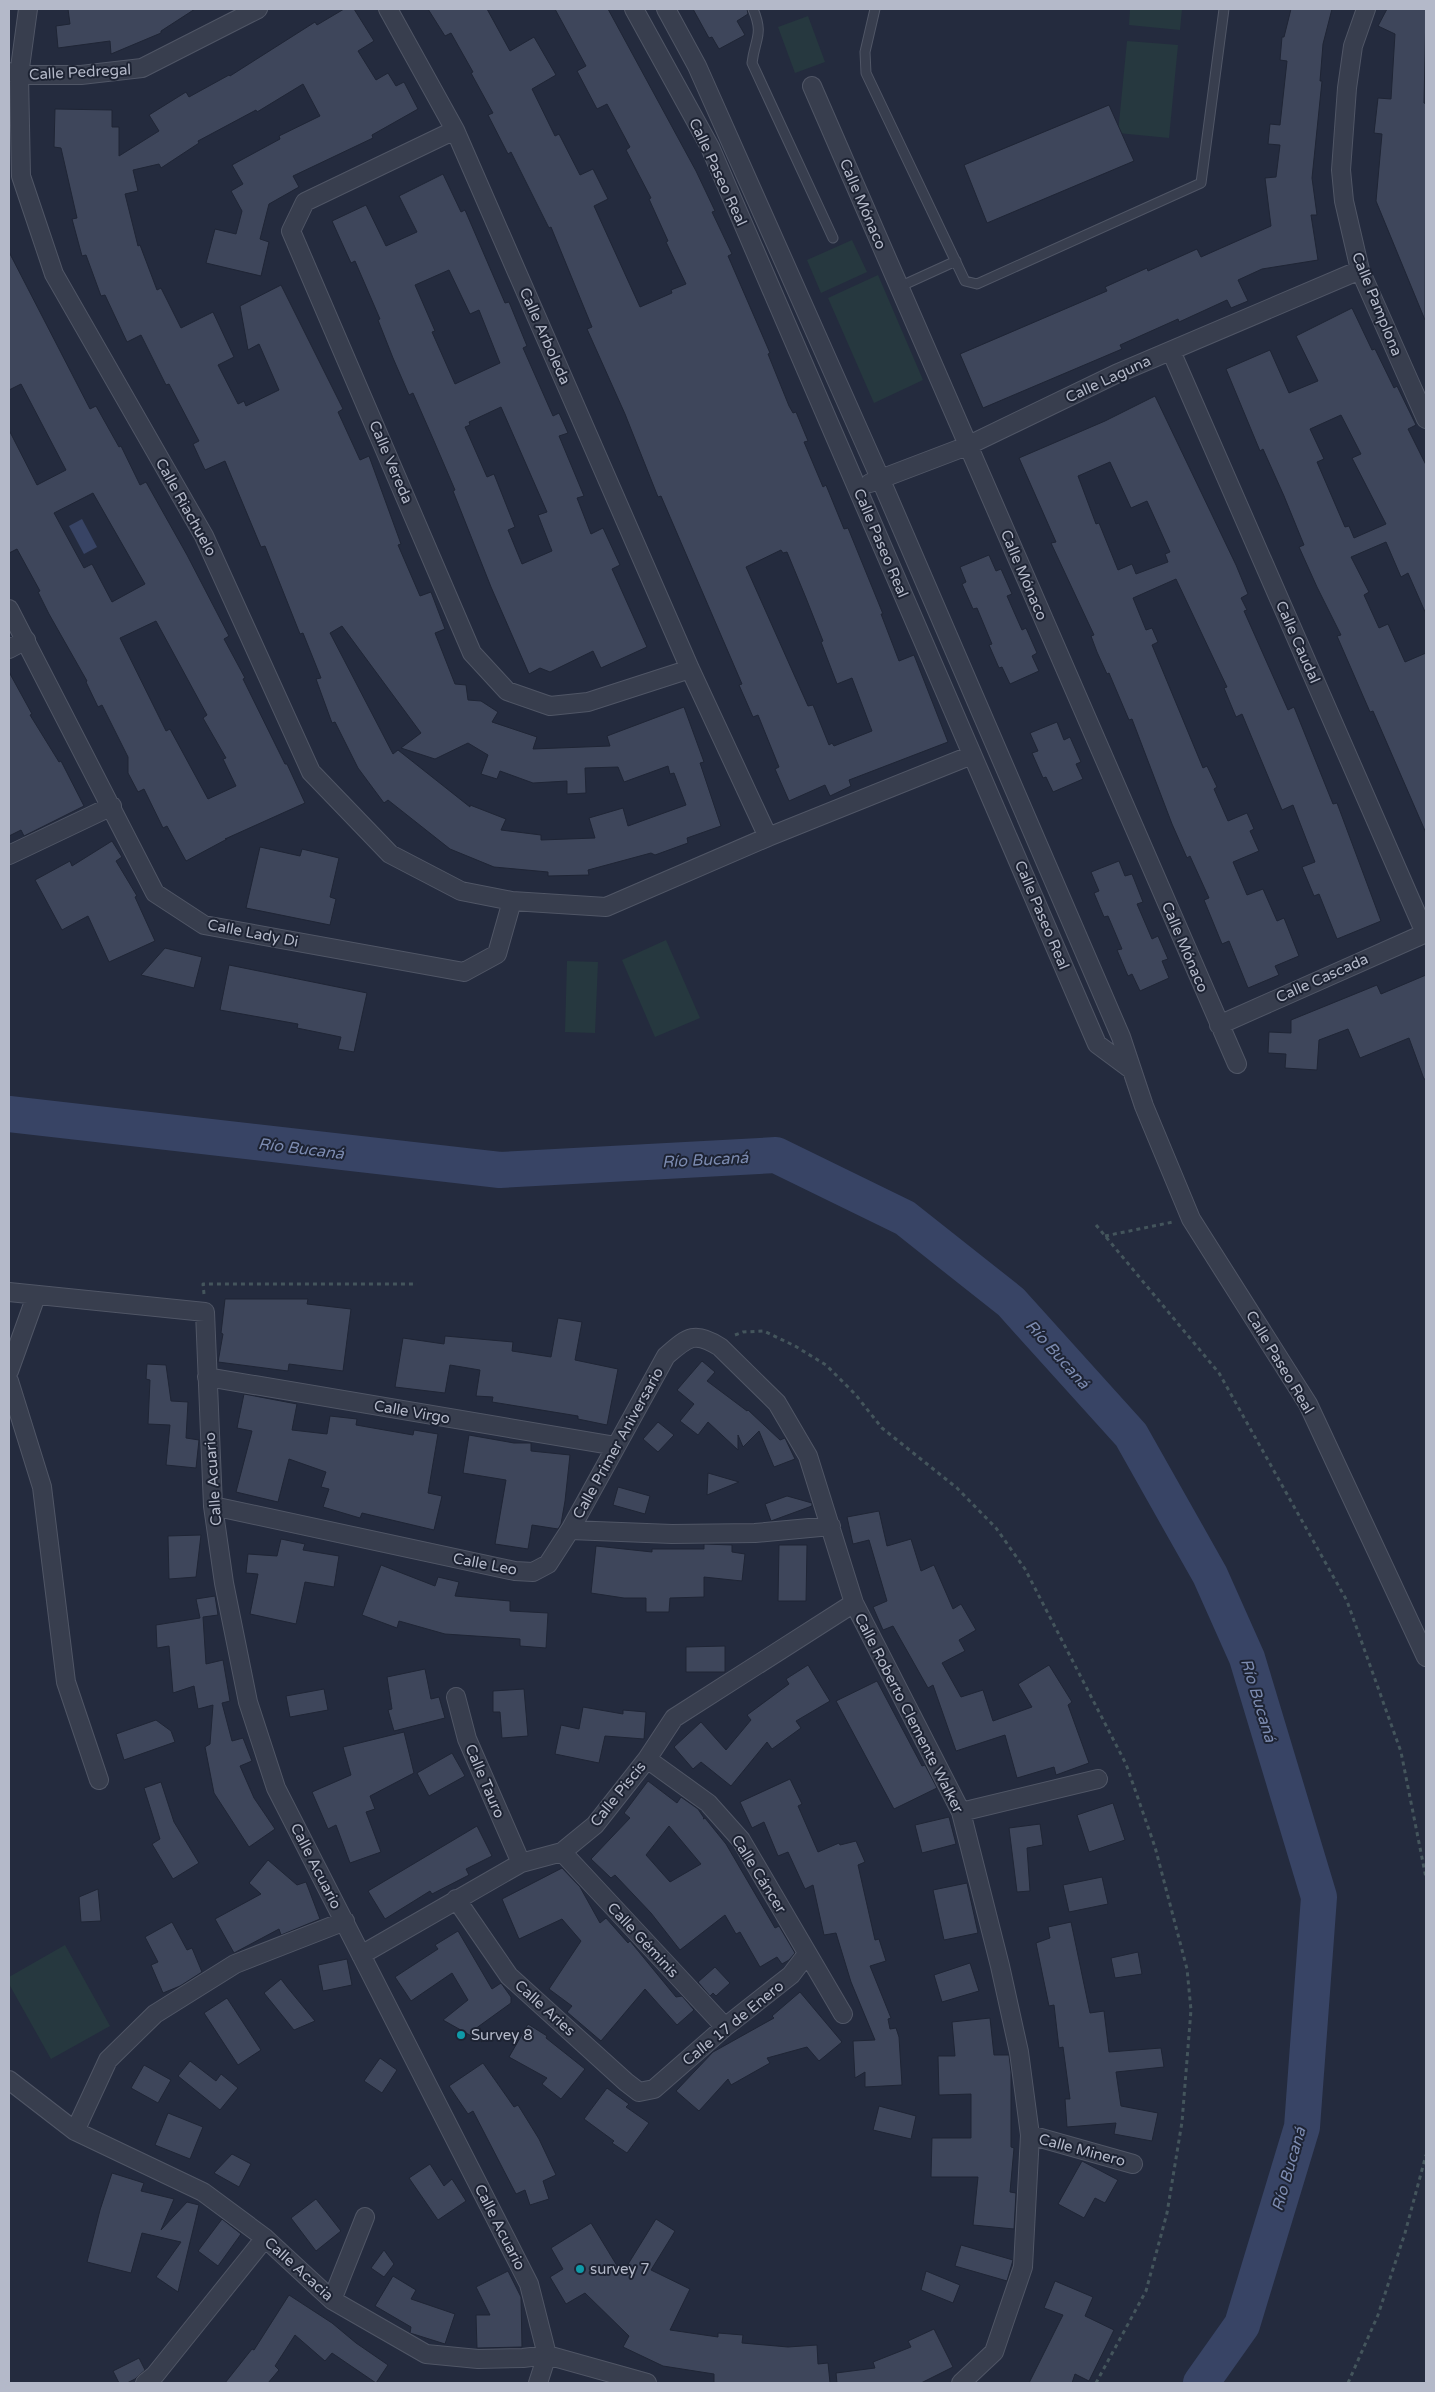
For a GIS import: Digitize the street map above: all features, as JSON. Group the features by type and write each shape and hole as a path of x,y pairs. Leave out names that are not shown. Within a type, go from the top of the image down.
{"street":[{"name":"Calle Riachuelo","path":"28,9 14,74 21,176 54,274 204,536 311,772 390,854 461,891 512,901 606,907 768,837 972,754"},
{"name":"Calle Pedregal","path":"14,74 82,75 142,68 258,9"},
{"name":"Calle Arboleda","path":"388,9 455,130 690,669 768,837"},
{"name":"Calle Paseo Real","path":"634,9 710,147 1098,1044 1132,1070"},
{"name":"Calle Paseo Real","path":"666,9 697,66 880,478 1117,1028 1144,1106 1191,1219 1308,1404 1424,1647"},
{"name":"Calle Pamplona","path":"1366,9 1352,46 1347,88 1341,170 1344,201 1360,270 1426,419"},
{"name":"Calle Mónaco","path":"812,86 1237,1064"},
{"name":"Calle Vereda","path":"455,130 305,202 291,231 472,653 507,691 550,706 588,702 690,669"},
{"name":"Calle Laguna","path":"858,489 880,478 967,446 1170,351 1360,270"},
{"name":"Calle Caudal","path":"1170,351 1426,933"},
{"name":"Calle Lady Di","path":"9,609 112,806 155,893 204,925 464,972 497,954 512,901"},
{"path":"9,649 26,640"},
{"path":"9,855 112,806"},
{"name":"Calle Cascada","path":"1219,1026 1426,933"},
{"path":"9,1292 205,1312"},
{"path":"9,1371 36,1296"},
{"name":"Calle Acuario","path":"205,1312 213,1506 229,1616 248,1702 276,1788 529,2284 547,2355"},
{"name":"Calle Roberto Clemente Walker","path":"666,1356 686,1339 710,1340 748,1373 777,1403 808,1456 854,1603 961,1812 1019,2052 1030,2135 1023,2264 994,2352 962,2383"},
{"name":"Calle Primer Aniversario","path":"570,1530 666,1356"},
{"name":"Calle Virgo","path":"207,1377 616,1446"},
{"path":"9,1381 42,1486 66,1682 99,1780"},
{"name":"Calle Leo","path":"213,1506 515,1571 533,1572 548,1564 570,1530"},
{"path":"570,1530 672,1534 755,1533 831,1526"},
{"name":"Calle Piscis","path":"360,1955 521,1863 562,1852 595,1825 647,1759 674,1718 854,1603"},
{"name":"Calle Tauro","path":"456,1697 467,1739 521,1863"},
{"name":"Calle Cáncer","path":"647,1759 708,1803 736,1834 757,1866 806,1954 843,2014"},
{"path":"961,1812 1098,1779"},
{"name":"Calle Géminis","path":"562,1852 725,2027"},
{"name":"Calle Aries","path":"456,1899 509,1976 626,2082 639,2092 654,2089"},
{"path":"75,2131 108,2060 155,2014 235,1964 345,1921"},
{"name":"Calle 17 de Enero","path":"654,2089 725,2027 791,1975 806,1954"},
{"name":"Calle Acacia","path":"9,2080 75,2131 203,2192 265,2238 332,2300 426,2354 478,2359 523,2358 547,2355 647,2383"},
{"name":"Calle Minero","path":"1030,2135 1133,2164"},
{"path":"332,2300 365,2217"},
{"path":"145,2383 154,2375 265,2238"},
{"path":"538,2383 547,2355"}],"lane":[{"path":"753,9 760,29 759,41 754,50 752,63 833,238"},
{"path":"875,9 865,52 866,72 965,281 977,284 1201,183 1224,9"},
{"path":"899,286 956,261"}],"path":[{"path":"1105,1236 1191,1219"},
{"path":"1096,1225 1219,1373 1347,1601 1401,1752 1426,1878"},
{"path":"205,1312 204,1284 417,1284"},
{"path":"1348,2383 1378,2315 1406,2233 1426,2155"}],"shaded area":[{"path":"1130,9 1182,9 1180,30 1129,25"},
{"path":"808,16 825,62 795,73 778,27"},
{"path":"1127,41 1178,45 1169,138 1118,133"},
{"path":"852,240 867,272 821,293 807,260"},
{"path":"878,275 923,380 874,403 828,298"},
{"path":"666,940 700,1018 655,1037 622,960"},
{"path":"567,961 598,962 595,1033 565,1032"},
{"path":"65,1945 110,2026 51,2059 9,1984 9,1977"}],"water":[{"path":"82,519 97,547 84,554 69,526"}],"building":[{"path":"68,9 195,9 161,31 161,33 111,54 110,41 58,48 56,26 70,24"},
{"path":"344,9 354,9 374,41 358,51 376,80 388,73 396,86 404,82 418,109 372,135 373,138 293,176 299,187 269,204 260,239 269,242 261,276 206,263 215,229 236,234 242,211 231,191 243,184 232,165 280,139 279,136 320,116 303,84 257,112 256,110 198,141 199,143 161,168 159,164 133,170 138,191 125,194 138,246 140,245 157,290 161,288 181,328 213,312 234,357 218,365 238,404 244,401 246,406 279,390 259,344 248,350 240,306 281,285 343,409 338,412 360,460 369,456 401,544 398,545 420,596 431,592 445,629 435,633 455,684 466,685 468,700 481,701 498,712 492,722 537,737 533,749 610,746 607,736 684,707 704,762 700,763 721,826 687,838 688,843 655,855 651,853 588,870 589,875 548,876 548,872 494,867 450,849 388,800 384,803 358,768 335,722 332,723 316,679 321,678 303,633 300,634 265,546 261,547 225,461 205,470 193,444 199,441 169,384 166,385 141,335 127,342 105,295 101,296 86,255 82,256 72,219 77,218 61,148 54,147 55,109 112,110 112,127 119,127 119,156 159,131 149,115 186,92 189,97 230,76 315,22 317,25","holes":["342,626 421,733 401,748 435,759 468,743 488,755 481,774 497,779 500,771 533,783 567,781 567,794 586,793 585,768 618,767 624,782 668,766 670,774 674,773 686,805 628,826 623,808 589,818 595,838 541,840 541,835 501,830 506,819 470,805 470,807 398,750 393,754 330,633"]},
{"path":"428,9 487,9 510,51 534,37 556,75 532,89 555,136 559,134 580,175 593,169 608,199 594,206 640,307 672,293 671,290 686,284 666,242 668,241 649,199 651,198 626,150 630,147 607,104 597,109 577,71 586,66 555,9 608,9 696,171 715,211 712,212 732,254 728,256 770,353 768,354 789,406 793,413 796,412 808,441 804,442 823,487 826,485 844,529 848,528 883,614 881,614 899,661 914,655 948,742 849,780 851,786 830,796 825,785 789,801 775,769 779,767 758,715 753,717 739,685 742,684 661,496 658,497 625,414 587,329 592,327 551,227 549,228 511,152 508,154 488,115 493,113 471,73 473,72 451,33 445,36","holes":["781,550 783,553 787,552 806,598 837,684 852,678 872,731 834,746 832,743 829,745 813,705 808,706 746,567"]},
{"path":"693,9 747,9 748,14 737,21 745,35 719,49 712,37 709,38"},
{"path":"1291,9 1332,9 1323,44 1320,81 1322,81 1312,178 1317,215 1311,215 1318,260 1262,269 1238,280 1248,301 1231,308 1227,300 1179,322 1178,319 1120,345 1122,349 983,408 960,354 1107,291 1105,287 1147,268 1148,271 1197,249 1201,257 1271,226 1265,178 1276,177 1280,145 1268,144 1270,124 1280,125 1287,61 1280,60 1282,37 1284,37"},
{"path":"1387,9 1426,9 1424,103 1426,104 1425,320 1376,201 1382,134 1374,133 1378,98 1391,99 1395,34 1378,26"},
{"path":"1109,105 1134,161 987,223 964,165"},
{"path":"443,174 461,212 465,210 505,303 509,302 527,346 523,348 553,416 559,413 568,433 559,436 584,496 577,498 591,534 603,528 620,565 612,569 647,647 601,668 593,651 550,672 540,668 529,674 491,587 453,491 455,490 434,441 413,393 409,395 378,320 380,319 355,261 351,263 332,221 366,205 386,246 417,232 399,196","holes":["449,270 470,314 479,310 500,363 455,384 432,332 435,331 415,285","501,407 547,512 538,515 552,551 522,564 508,530 515,527 494,474 487,477 465,427 470,425 469,422"]},
{"path":"9,252 90,409 96,406 119,447 121,446 140,485 146,482 187,555 229,636 224,639 245,678 243,679 305,803 225,839 227,839 186,861 167,826 163,828 144,789 138,792 128,773 128,757 102,705 98,707 87,681 49,614 38,592 40,591 17,549 9,553 9,430 37,485 66,470 21,384 9,390","holes":["93,493 145,584 112,602 92,564 84,568 54,513","156,621 207,715 203,718 226,758 223,759 236,786 208,799 170,729 166,731 120,638"]},
{"path":"1352,308 1372,350 1375,349 1394,388 1397,386 1416,425 1408,429 1426,465 1426,614 1408,573 1401,577 1386,542 1351,557 1369,592 1364,595 1379,628 1388,624 1405,662 1426,653 1426,833 1373,711 1370,712 1337,636 1341,635 1299,547 1304,545 1284,496 1263,449 1260,451 1226,369 1270,350 1289,393 1318,381 1296,336","holes":["1341,415 1361,454 1352,458 1386,524 1354,538 1349,526 1345,527 1317,462 1324,459 1310,429"]},
{"path":"1155,396 1236,565 1248,594 1241,598 1247,610 1244,611 1288,710 1294,707 1333,804 1337,803 1381,921 1337,939 1319,894 1314,896 1302,867 1315,862 1293,805 1282,810 1242,714 1236,717 1224,688 1227,687 1176,579 1133,598 1146,630 1152,628 1158,642 1152,645 1203,768 1207,766 1217,787 1214,789 1228,821 1247,813 1254,829 1250,831 1259,851 1233,862 1247,895 1263,889 1277,921 1284,918 1299,956 1275,966 1279,975 1248,988 1229,941 1222,944 1204,900 1209,898 1190,856 1187,858 1172,824 1132,719 1129,720 1109,673 1107,674 1097,652 1091,636 1094,635 1051,543 1056,542 1019,458 1105,421","holes":["1110,462 1131,508 1147,501 1170,552 1165,554 1168,562 1136,574 1132,564 1118,570 1099,523 1096,524 1078,476"]},
{"path":"989,555 996,571 1001,569 1012,594 1007,596 1022,630 1026,628 1037,653 1032,656 1039,671 1010,684 1002,667 999,668 989,645 992,644 977,608 973,609 962,584 966,582 960,567"},
{"path":"9,672 32,714 30,715 59,762 61,761 84,806 24,836 21,830 9,836"},
{"path":"1057,722 1064,740 1070,737 1081,762 1076,764 1083,779 1053,792 1046,777 1043,778 1032,753 1038,751 1030,733"},
{"path":"112,841 122,857 116,861 137,896 135,897 155,941 109,962 88,916 62,930 35,880 70,861 72,866"},
{"path":"260,847 300,856 302,849 339,858 330,897 336,899 330,925 246,908"},
{"path":"1119,861 1125,876 1132,874 1143,902 1137,904 1152,939 1158,936 1168,959 1162,961 1169,978 1140,991 1132,974 1128,976 1117,950 1122,949 1108,916 1104,917 1094,893 1099,891 1091,872"},
{"path":"165,948 202,957 194,988 141,975"},
{"path":"229,965 367,993 354,1052 338,1049 341,1037 297,1028 298,1024 220,1010"},
{"path":"1426,975 1426,1079 1424,1079 1409,1038 1360,1058 1348,1029 1319,1040 1317,1070 1285,1068 1286,1054 1268,1053 1269,1032 1291,1033 1291,1020 1377,985 1381,994"},
{"path":"225,1299 308,1299 307,1304 351,1309 343,1371 289,1364 288,1371 218,1362 223,1334 221,1333"},
{"path":"558,1318 582,1322 575,1360 618,1369 607,1425 578,1419 578,1416 492,1402 493,1397 476,1396 480,1370 450,1365 445,1393 395,1387 403,1338 444,1344 445,1336 513,1342 512,1351 551,1357"},
{"path":"702,1361 715,1372 707,1381 748,1410 780,1440 785,1438 795,1459 774,1467 759,1431 743,1447 738,1435 738,1450 708,1422 698,1435 680,1421 694,1404 677,1390"},
{"path":"147,1364 166,1365 171,1401 188,1402 186,1438 199,1440 196,1468 166,1465 170,1425 148,1424 150,1380 146,1379"},
{"path":"244,1394 297,1404 292,1430 327,1434 330,1416 357,1419 356,1425 413,1435 414,1430 438,1434 428,1493 442,1496 434,1530 362,1513 360,1518 323,1507 329,1489 321,1487 326,1472 289,1459 278,1502 236,1492 252,1431 237,1428"},
{"path":"658,1422 674,1435 658,1452 643,1439"},
{"path":"469,1435 514,1443 531,1443 531,1451 570,1455 565,1501 561,1524 558,1529 532,1525 528,1549 495,1544 506,1480 463,1473"},
{"path":"708,1473 739,1482 707,1495"},
{"path":"618,1487 650,1496 645,1514 613,1505"},
{"path":"787,1496 812,1503 812,1506 771,1521 765,1504"},
{"path":"879,1511 887,1546 911,1539 921,1571 934,1565 953,1609 961,1604 976,1630 959,1640 965,1651 942,1663 961,1697 983,1690 993,1721 1032,1707 1018,1684 1049,1665 1072,1702 1068,1705 1089,1763 1056,1775 1054,1767 1017,1778 1005,1735 956,1751 933,1685 928,1688 893,1626 883,1630 873,1607 887,1601 869,1540 853,1544 847,1517"},
{"path":"201,1535 196,1577 169,1579 168,1536"},
{"path":"281,1539 305,1544 303,1550 339,1556 334,1587 305,1582 296,1624 250,1614 258,1574 246,1573 248,1554 277,1556"},
{"path":"704,1544 732,1545 732,1552 745,1554 742,1581 704,1577 704,1597 670,1598 669,1612 646,1612 646,1598 624,1598 591,1593 596,1546 652,1552 652,1549 704,1549"},
{"path":"779,1545 807,1545 806,1601 778,1601"},
{"path":"381,1565 435,1586 438,1577 459,1582 455,1596 510,1601 510,1611 548,1613 546,1648 520,1646 520,1639 445,1634 399,1621 397,1628 362,1615"},
{"path":"215,1596 218,1615 203,1617 206,1664 223,1660 230,1701 222,1703 232,1741 243,1738 252,1761 240,1766 254,1798 275,1829 249,1847 214,1793 205,1747 210,1744 213,1705 198,1709 194,1686 173,1693 169,1646 157,1648 156,1625 200,1618 196,1599"},
{"path":"725,1646 725,1672 686,1672 686,1647"},
{"path":"808,1665 830,1701 796,1721 801,1728 772,1749 767,1742 731,1786 701,1762 693,1769 674,1747 701,1722 726,1750 751,1720 747,1715 789,1684 786,1679"},
{"path":"425,1669 431,1699 439,1697 445,1718 394,1731 388,1710 392,1709 387,1677"},
{"path":"877,1681 922,1766 925,1765 937,1788 894,1809 836,1701"},
{"path":"324,1689 328,1710 290,1717 286,1696"},
{"path":"524,1689 528,1736 502,1738 500,1712 493,1712 493,1691"},
{"path":"583,1707 623,1714 623,1710 646,1712 644,1739 605,1736 599,1763 555,1754 561,1725 579,1729"},
{"path":"156,1720 171,1731 175,1742 124,1760 116,1734"},
{"path":"404,1732 414,1773 370,1796 375,1809 366,1812 381,1852 350,1863 336,1825 328,1829 312,1792 351,1775 343,1747"},
{"path":"452,1753 465,1776 429,1796 417,1773"},
{"path":"790,1779 802,1804 798,1806 818,1852 839,1843 840,1845 856,1841 865,1862 858,1865 875,1940 879,1939 886,1961 870,1966 891,2018 888,2019 890,2029 896,2028 899,2037 902,2085 865,2087 865,2072 855,2078 853,2041 875,2040 851,1982 836,1933 824,1935 813,1885 805,1889 788,1852 778,1856 764,1822 752,1828 740,1802"},
{"path":"648,1781 677,1803 681,1797 698,1809 703,1819 705,1818 726,1844 775,1928 779,1926 795,1953 782,1964 777,1957 760,1967 740,1932 736,1934 725,1915 680,1950 651,1913 615,1875 611,1878 591,1859 630,1818 624,1813","holes":["669,1826 701,1864 670,1882 646,1855"]},
{"path":"161,1782 174,1822 199,1863 173,1879 152,1844 160,1839 144,1788"},
{"path":"1113,1803 1125,1840 1089,1852 1077,1815"},
{"path":"949,1817 956,1844 922,1853 915,1825"},
{"path":"1040,1824 1043,1845 1027,1848 1030,1891 1017,1892 1009,1828"},
{"path":"477,1826 492,1856 466,1869 469,1875 432,1894 430,1891 385,1919 368,1891"},
{"path":"268,1860 297,1885 306,1882 320,1919 281,1935 279,1929 234,1953 215,1919 261,1894 249,1883"},
{"path":"562,1868 580,1887 600,1923 606,1918 628,1943 630,1941 676,1997 682,1996 694,2010 677,2025 645,1989 601,2041 567,2012 572,2006 549,1989 581,1941 562,1919 519,1939 502,1899"},
{"path":"1102,1877 1108,1904 1069,1912 1063,1885"},
{"path":"967,1883 978,1933 944,1940 933,1890"},
{"path":"98,1889 101,1921 81,1922 79,1897"},
{"path":"172,1922 187,1950 192,1948 202,1972 180,1986 163,1993 151,1965 158,1962 145,1937"},
{"path":"1071,1922 1090,2013 1104,2011 1109,2052 1161,2048 1164,2067 1116,2072 1121,2106 1158,2113 1152,2141 1114,2134 1116,2123 1067,2127 1065,2099 1070,2099 1063,2047 1059,2048 1054,2005 1049,2006 1036,1943 1050,1938 1048,1927"},
{"path":"458,1931 492,1989 501,1983 511,1997 511,2003 475,2029 482,2042 443,2020 468,2000 452,1973 411,2001 395,1977 438,1949 435,1945"},
{"path":"1138,1952 1142,1974 1115,1978 1111,1958"},
{"path":"347,1959 352,1985 323,1991 318,1965"},
{"path":"970,1963 979,1991 942,2002 934,1975"},
{"path":"715,1967 730,1983 716,1996 713,1993 710,1996 698,1982"},
{"path":"281,1979 315,2021 294,2030 264,1993"},
{"path":"800,1992 842,2042 819,2061 807,2047 767,2058 770,2063 731,2085 728,2079 699,2111 676,2091 713,2052 774,2018 772,2016"},
{"path":"227,1998 261,2050 238,2065 204,2013"},
{"path":"990,2018 994,2055 1009,2055 1011,2072 1011,2147 1014,2148 1010,2192 1016,2193 1014,2229 973,2225 978,2177 931,2177 932,2138 971,2138 971,2094 939,2095 938,2056 955,2056 952,2022"},
{"path":"528,2024 547,2036 546,2038 585,2069 561,2099 542,2084 547,2078 509,2057"},
{"path":"380,2058 397,2070 382,2093 364,2081"},
{"path":"190,2061 216,2081 221,2074 238,2088 220,2110 178,2076"},
{"path":"483,2063 514,2107 518,2105 539,2139 556,2175 543,2181 549,2199 530,2205 525,2190 516,2194 473,2111 468,2114 449,2086"},
{"path":"144,2065 171,2080 158,2103 131,2088"},
{"path":"607,2088 629,2104 626,2107 649,2123 627,2153 584,2119"},
{"path":"879,2106 916,2116 911,2139 873,2130"},
{"path":"168,2113 203,2127 190,2159 155,2145"},
{"path":"232,2154 251,2164 239,2187 214,2173"},
{"path":"1082,2161 1118,2180 1105,2203 1095,2198 1084,2218 1058,2204"},
{"path":"430,2164 444,2186 452,2179 466,2201 438,2220 409,2178"},
{"path":"112,2173 144,2183 141,2191 174,2199 161,2230 187,2202 199,2205 178,2292 156,2277 181,2242 142,2233 131,2273 87,2262 100,2210"},
{"path":"316,2199 341,2231 316,2251 291,2218"},
{"path":"222,2219 241,2234 218,2266 198,2251"},
{"path":"656,2219 675,2231 651,2270 690,2289 670,2330 718,2337 718,2333 743,2335 742,2343 788,2347 817,2345 818,2364 828,2363 830,2383 714,2383 714,2374 663,2366 623,2347 629,2336 585,2293 566,2304 550,2277 563,2269 551,2248 591,2223 622,2274"},
{"path":"961,2245 1013,2260 1007,2281 955,2266"},
{"path":"384,2250 394,2264 384,2277 371,2268"},
{"path":"508,2271 521,2297 522,2347 477,2348 476,2315 490,2315 476,2287"},
{"path":"926,2271 960,2285 953,2303 921,2290"},
{"path":"393,2276 416,2290 411,2299 455,2314 445,2344 410,2333 411,2327 375,2306"},
{"path":"1055,2281 1093,2297 1085,2316 1114,2330 1089,2381 1075,2374 1072,2383 1029,2383 1063,2315 1044,2308"},
{"path":"289,2295 332,2323 356,2343 388,2365 376,2383 332,2353 325,2361 295,2335 275,2366 279,2370 268,2383 225,2383 252,2349 254,2350"},
{"path":"934,2329 953,2367 921,2383 837,2383 836,2373 875,2368 873,2362 911,2347 908,2341"},
{"path":"139,2358 145,2370 127,2383 119,2383 113,2371"}],"waterway":[{"name":"Río Bucaná","path":"9,1114 500,1170 776,1155 905,1218 1011,1302 1131,1435 1210,1575 1247,1658 1319,1897 1302,2127 1242,2325 1201,2383"}],"place":[{"name":"Survey 8","path":"461,2035"},
{"name":"survey 7","path":"580,2269"}]}
